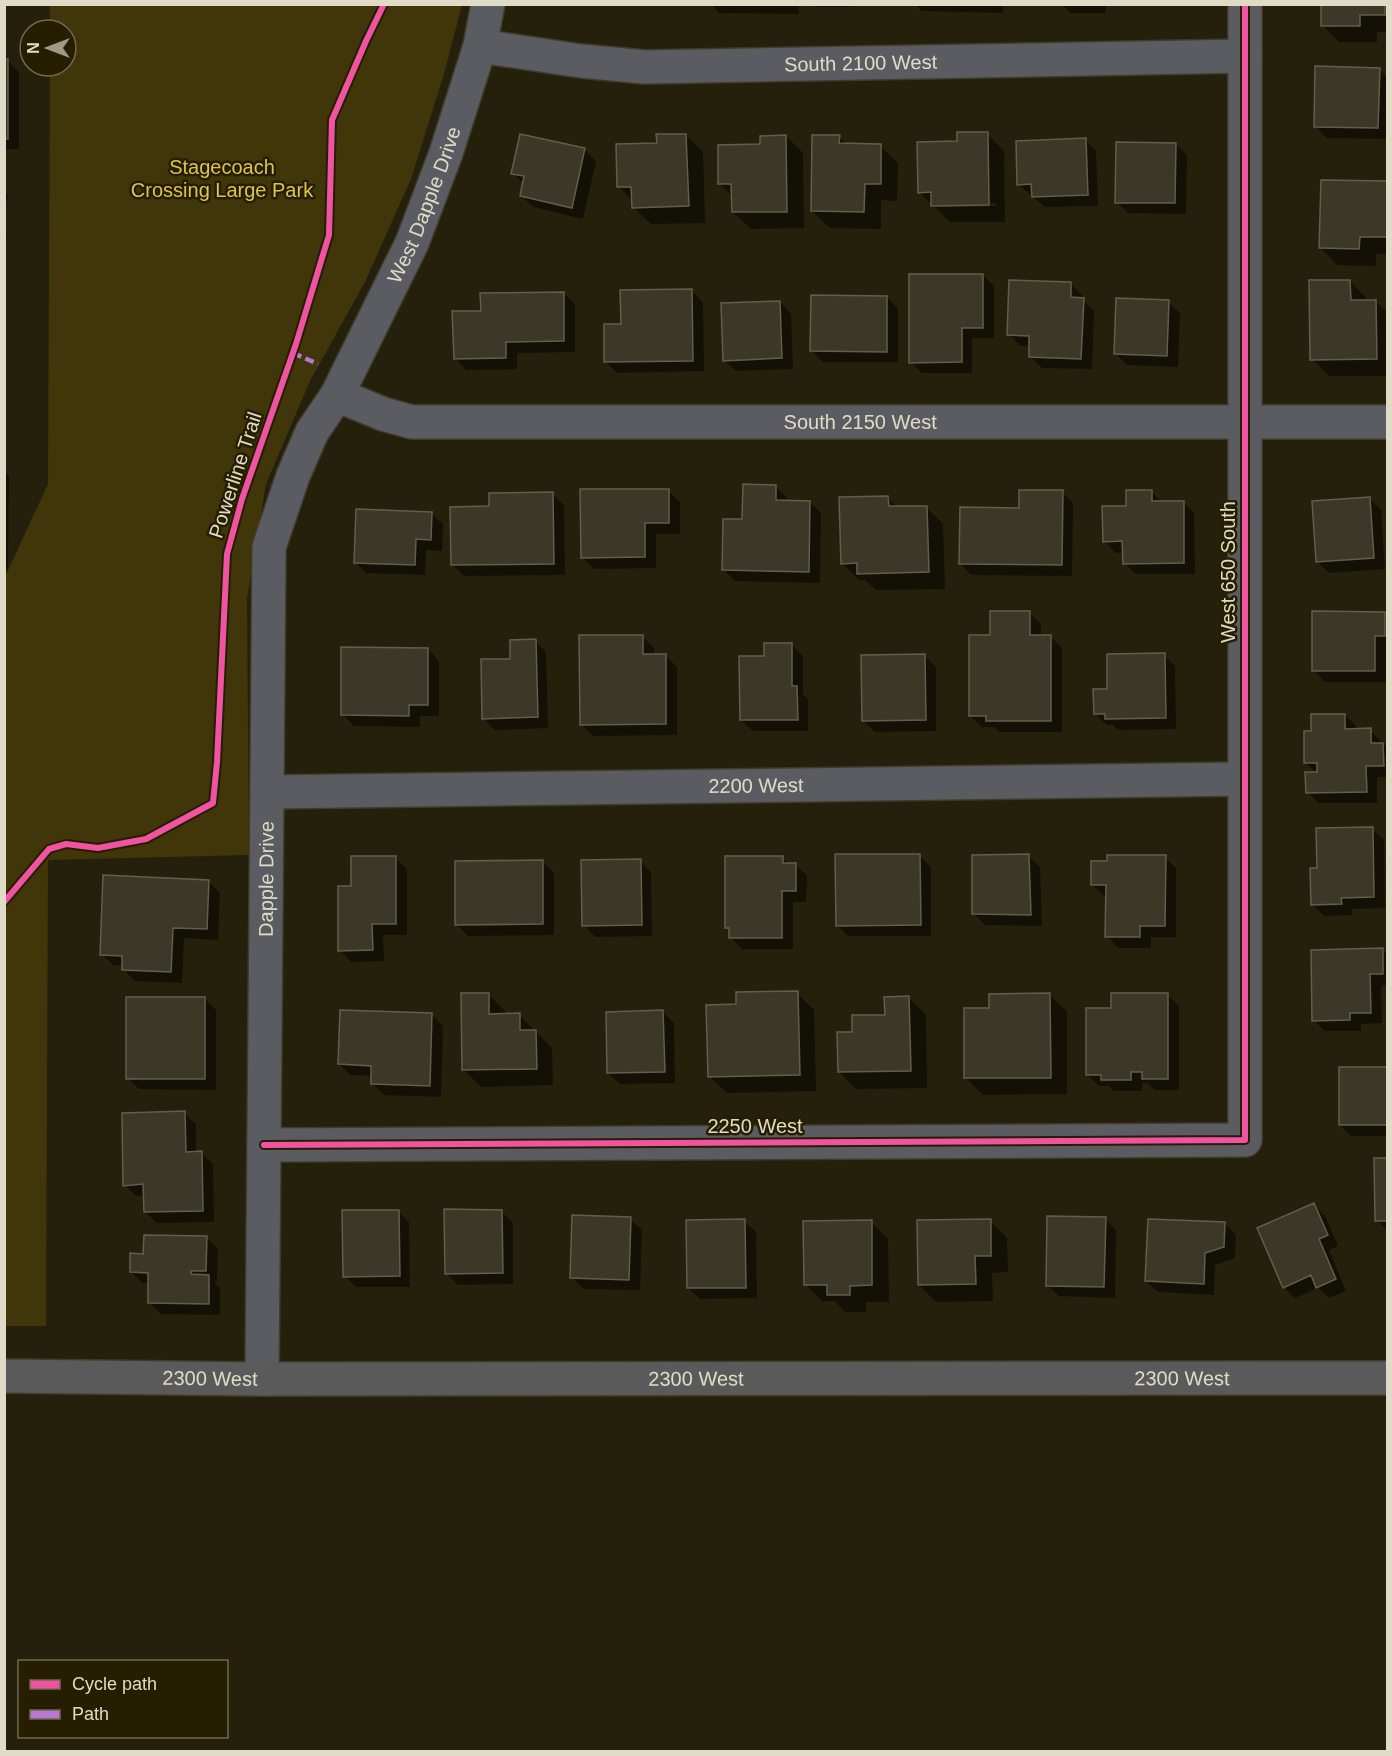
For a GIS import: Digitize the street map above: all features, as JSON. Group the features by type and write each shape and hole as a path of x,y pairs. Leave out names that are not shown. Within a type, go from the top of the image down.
{"main road":[{"name":"2300 West","path":"4,1376 262,1379 1388,1378"}],"street":[{"name":"West Dapple Drive","path":"337,395 412,243 446,153 480,46 488,4"},
{"name":"West 650 South","path":"1245,4 1245,1140"},
{"name":"South 2100 West","path":"480,46 581,61 645,67 1245,56"},
{"name":"South 2150 West","path":"337,395 383,414 412,422 1388,422"},
{"name":"Dapple Drive","path":"262,1379 269,547 293,476 312,432 337,395"},
{"name":"2200 West","path":"267,792 1244,779"},
{"name":"2250 West","path":"264,1145 1245,1140"}],"green space":[{"name":"Stagecoach Crossing Large Park","path":"50,5 462,5 444,74 411,179 365,282 310,381 266,484 247,599 249,855 48,860 46,1326 5,1326 4,579 48,484 50,78 78,78 78,18 50,18"}],"building":[{"path":"1321,4 1385,4 1385,15 1360,15 1360,26 1321,26"},
{"path":"4,59 8,59 8,139 4,139"},
{"path":"1315,66 1380,68 1378,128 1314,127"},
{"path":"957,132 988,132 989,205 931,206 931,192 918,193 917,142 957,141"},
{"path":"520,134 585,148 572,208 520,196 524,176 511,174"},
{"path":"656,134 686,134 689,206 632,208 631,187 617,187 616,144 657,143"},
{"path":"786,135 787,212 732,212 731,184 718,184 718,145 760,144 760,136"},
{"path":"812,135 840,135 839,143 881,144 881,184 865,184 864,212 811,211"},
{"path":"1086,138 1088,195 1032,197 1031,184 1017,185 1016,141"},
{"path":"1116,142 1176,143 1175,203 1115,203"},
{"path":"1321,180 1388,181 1387,237 1360,237 1359,249 1319,248"},
{"path":"909,274 983,274 983,328 962,328 962,362 909,363"},
{"path":"1009,280 1071,282 1071,297 1084,298 1081,359 1029,357 1029,336 1007,335"},
{"path":"1309,280 1350,280 1351,300 1376,300 1377,359 1310,360"},
{"path":"692,289 693,361 604,362 604,324 621,324 620,290"},
{"path":"564,292 564,341 506,342 506,358 454,359 452,311 481,311 480,293"},
{"path":"811,295 887,296 887,352 810,351"},
{"path":"1116,298 1169,300 1167,356 1114,354"},
{"path":"780,301 782,358 723,361 721,303"},
{"path":"743,484 776,485 776,500 810,501 809,572 722,570 723,519 742,519"},
{"path":"580,489 669,489 669,523 645,523 645,557 581,558"},
{"path":"1019,490 1063,490 1062,565 959,564 960,507 1019,508"},
{"path":"1126,490 1152,490 1152,501 1184,501 1184,563 1123,564 1122,541 1103,542 1102,506 1126,506"},
{"path":"553,492 554,564 451,565 450,507 489,506 489,493"},
{"path":"888,496 889,506 927,506 929,572 857,574 857,563 841,564 839,497"},
{"path":"1370,497 1374,558 1316,562 1312,501"},
{"path":"356,509 432,512 431,540 416,539 415,565 354,563"},
{"path":"990,611 1030,611 1030,635 1051,635 1051,721 986,721 986,716 969,716 969,635 990,635"},
{"path":"1312,611 1385,612 1385,636 1375,636 1375,671 1312,671"},
{"path":"579,635 643,635 643,654 666,654 666,724 580,725"},
{"path":"536,639 538,717 482,719 481,659 510,659 510,640"},
{"path":"764,643 792,643 792,686 797,686 798,720 740,720 739,656 764,656"},
{"path":"341,647 428,648 428,705 409,705 409,716 341,715"},
{"path":"1165,653 1166,718 1105,719 1105,714 1094,714 1093,689 1107,689 1107,654"},
{"path":"925,654 926,720 862,721 861,655"},
{"path":"1311,714 1345,714 1345,729 1371,728 1371,743 1383,743 1384,766 1366,766 1367,792 1306,793 1305,772 1317,772 1317,763 1304,763 1304,731 1311,731"},
{"path":"1373,827 1374,897 1341,898 1342,904 1311,905 1310,868 1317,868 1316,828"},
{"path":"835,854 920,854 921,925 836,926"},
{"path":"1029,854 1031,915 972,914 972,855"},
{"path":"1107,855 1166,855 1165,926 1140,926 1140,937 1105,937 1106,885 1091,885 1091,861 1107,861"},
{"path":"351,856 396,856 396,924 372,924 373,950 338,951 338,886 351,886"},
{"path":"725,856 783,856 783,863 796,863 796,891 782,891 782,938 729,938 729,928 725,928"},
{"path":"641,859 642,925 582,926 581,860"},
{"path":"543,860 543,924 455,925 455,861"},
{"path":"103,875 209,880 207,929 173,928 171,972 122,970 122,956 100,955"},
{"path":"1383,948 1383,974 1370,974 1371,1013 1350,1013 1350,1020 1312,1021 1311,950"},
{"path":"798,991 800,1075 708,1077 706,1005 736,1004 736,992"},
{"path":"461,993 489,993 489,1014 520,1013 520,1030 536,1030 537,1069 462,1070"},
{"path":"1050,993 1051,1078 964,1078 964,1008 989,1008 989,994"},
{"path":"1111,993 1168,993 1168,1079 1142,1079 1142,1072 1131,1072 1131,1080 1101,1080 1101,1075 1086,1075 1086,1008 1111,1008"},
{"path":"909,996 911,1071 838,1072 837,1032 852,1032 852,1015 885,1015 884,997"},
{"path":"126,997 205,997 205,1079 126,1079"},
{"path":"340,1010 432,1013 430,1086 371,1084 371,1066 338,1064"},
{"path":"663,1010 665,1072 607,1073 606,1012"},
{"path":"1339,1067 1388,1067 1388,1125 1339,1125"},
{"path":"185,1111 186,1152 202,1151 203,1211 144,1212 143,1184 123,1186 122,1113"},
{"path":"1374,1158 1388,1158 1388,1221 1375,1221"},
{"path":"1314,1203 1328,1235 1319,1239 1336,1279 1316,1288 1311,1275 1283,1288 1257,1228"},
{"path":"444,1209 502,1210 503,1273 445,1274"},
{"path":"342,1210 399,1210 400,1276 343,1277"},
{"path":"572,1215 631,1217 629,1280 570,1278"},
{"path":"1047,1216 1106,1217 1104,1287 1046,1286"},
{"path":"745,1219 746,1288 687,1288 686,1220"},
{"path":"991,1219 991,1256 975,1256 976,1284 918,1285 917,1220"},
{"path":"1148,1219 1225,1222 1224,1247 1205,1253 1204,1284 1145,1281"},
{"path":"872,1220 872,1285 850,1286 850,1295 827,1295 827,1285 804,1285 803,1221"},
{"path":"144,1235 207,1236 206,1271 191,1271 191,1274 209,1275 209,1304 148,1303 148,1273 130,1272 130,1253 143,1254"}],"marked path":[{"path":"293,353 318,364"}],"cycle path":[{"name":"Powerline Trail","path":"4,902 49,849 66,844 98,848 146,839 213,803 227,554 242,499 296,344 329,235 332,120 384,4"},
{"path":"264,1145 1245,1140 1245,4"}]}
